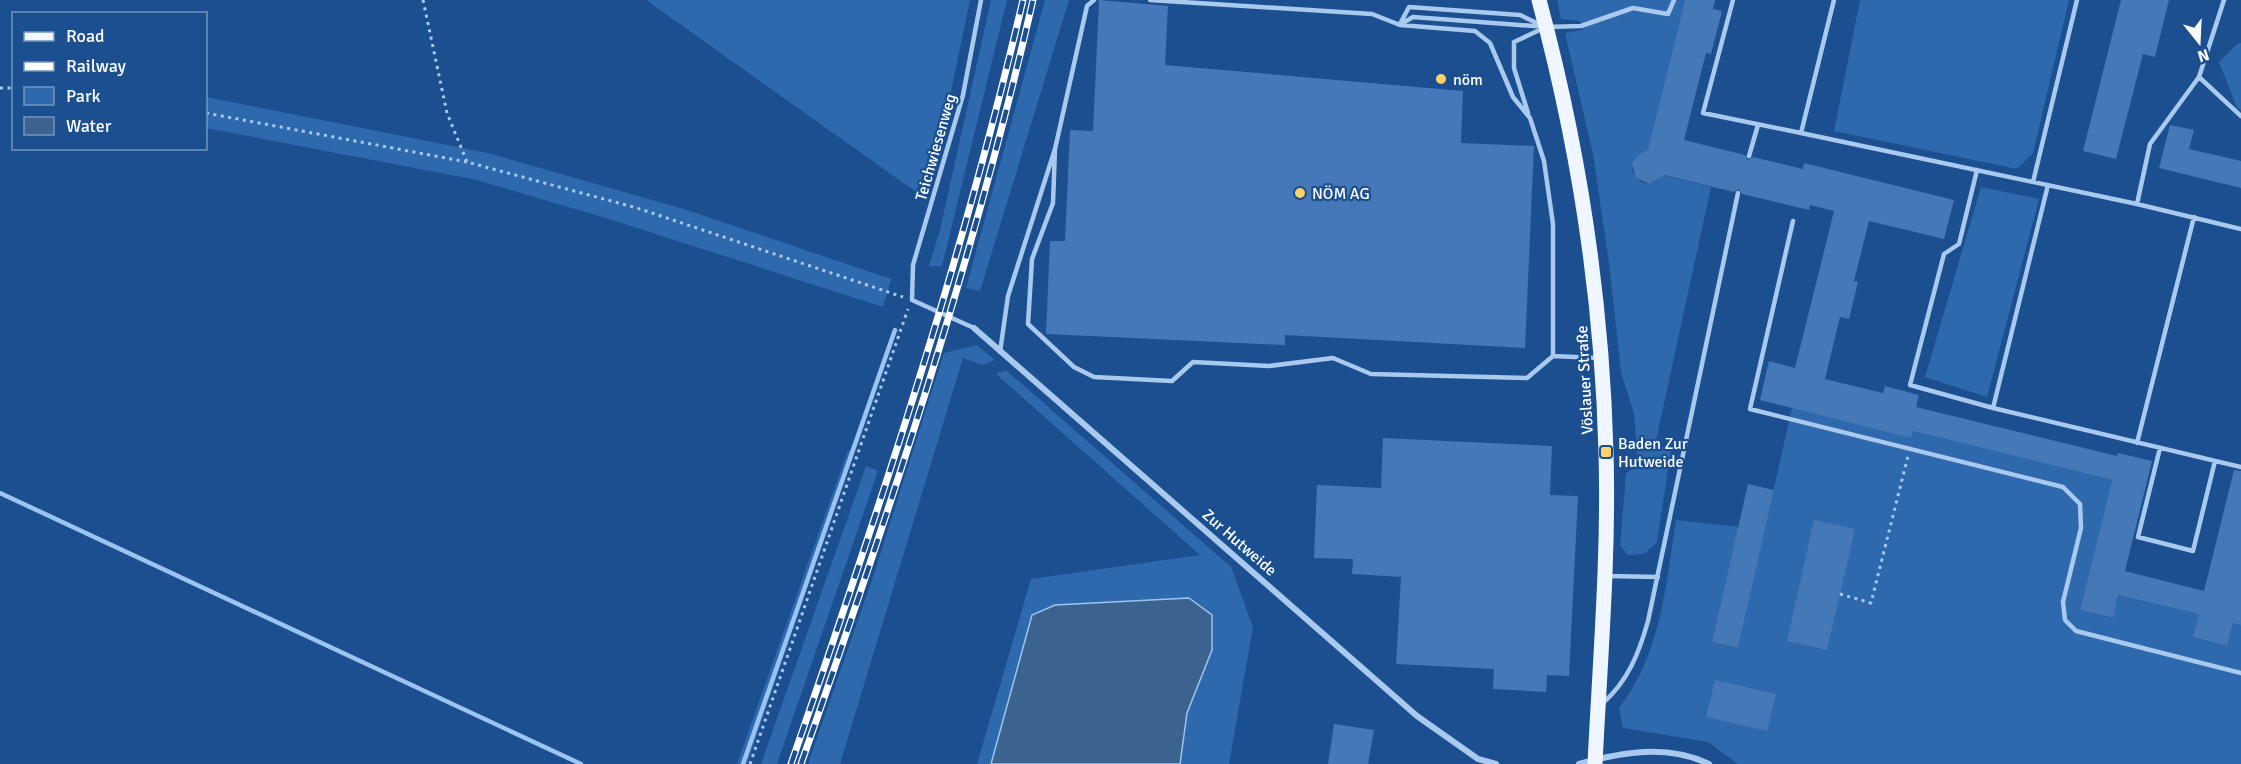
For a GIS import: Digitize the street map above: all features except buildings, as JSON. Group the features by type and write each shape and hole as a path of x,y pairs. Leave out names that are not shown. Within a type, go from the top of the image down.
{"main road":[{"name":"Vöslauer Straße","path":"1539,0 1578,171 1593,267 1602,358 1606,475 1604,576 1595,762"}],"street":[{"name":"Zur Hutweide","path":"974,328 1417,716 1478,759 1496,764"},
{"path":"1579,764 1595,762 1618,754 1652,751 1693,756 1709,764"}],"lane":[{"name":"Teichwiesenweg","path":"912,300 914,265 963,95 981,0"},
{"path":"1000,352 1008,296 1055,149 1087,6 1094,0"},
{"path":"1150,0 1372,14 1400,25 1475,31 1490,43 1513,97 1530,118"},
{"path":"1400,25 1413,17 1546,27 1581,26 1633,8 1668,14 1674,0"},
{"path":"1733,0 1703,112 2137,204 2241,229"},
{"path":"1801,133 1834,0"},
{"path":"2034,182 2078,0"},
{"path":"2137,204 2150,144 2199,77 2224,0"},
{"path":"1400,25 1409,7 1520,15 1546,27"},
{"path":"1546,27 1514,42 1514,68 1544,162 1553,224 1553,356"},
{"path":"2199,77 2241,116"},
{"path":"1749,156 1758,125"},
{"path":"1055,149 1053,203 1032,259 1028,324 1074,367 1094,377 1172,381 1193,362 1269,366 1334,358 1371,374 1527,378 1553,356 1602,358"},
{"path":"1977,170 1959,244 1944,254 1910,385 1994,408 2241,467"},
{"path":"1994,408 2048,185"},
{"path":"1598,707 1617,691 1637,657 1658,577 1738,193"},
{"path":"2137,443 2194,217"},
{"path":"1793,221 1750,409 2063,487 2080,504 2081,528 2063,602 2065,620 2076,631 2241,673"},
{"path":"912,300 974,328"},
{"path":"2160,448 2138,537 2193,551 2216,461"},
{"path":"1604,576 1658,577"}],"path":[{"path":"423,0 447,113 467,162"},
{"path":"207,114 467,162 637,208 912,300 750,764"},
{"path":"1840,594 1871,603 1910,449"}],"green space":[{"path":"646,0 970,0 943,130 916,192"},
{"path":"991,0 1007,0 942,266 929,266 940,230"},
{"path":"1045,0 1069,0 980,291 966,288"},
{"path":"1557,0 1685,0 1648,152 1638,155 1632,169 1637,179 1645,183 1654,182 1662,175 1711,187 1655,445 1671,449 1657,542 1644,554 1628,555 1620,545 1626,474 1638,464 1634,414 1621,372 1609,263 1593,154 1565,33 1583,30 1580,21 1561,19"},
{"path":"1860,0 2069,0 2033,153 2017,169 1834,131"},
{"path":"2238,43 2241,43 2241,110 2237,108 2219,62"},
{"path":"207,97 488,153 687,210 891,279 883,307 609,219 477,180 207,128"},
{"path":"1981,187 2039,199 1987,397 1925,377"},
{"path":"977,345 995,360 983,365 963,358 840,764 808,764 875,571 944,353"},
{"path":"1006,370 1231,567 1253,627 1229,764 1180,764 1187,713 1212,650 1212,615 1032,615 991,764 977,764 1031,579 1200,555 996,374"},
{"path":"1792,408 1911,437 1913,431 2112,480 2080,610 2112,618 2118,595 2199,614 2194,637 2227,646 2233,623 2241,625 2241,764 1738,764 1708,742 1623,728 1619,708 1633,687 1653,642 1665,594 1676,520 1739,527 1712,642 1738,648"},
{"path":"848,450 853,452 747,764 737,764"},
{"path":"866,466 878,471 777,764 761,764"}],"water":[{"path":"1189,598 1212,615 1212,650 1187,713 1180,764 991,764 1032,615 1055,605"}],"waterway":[{"path":"743,764 895,330"},
{"path":"0,493 581,764"}],"railway":[{"path":"791,764 856,575 917,385 974,193 1023,0"},
{"path":"801,764 928,385 984,193 1033,0"}],"place":[{"name":"nöm","path":"1441,79"},
{"name":"NÖM AG","path":"1300,193"},
{"name":"Baden Zur Hutweide","path":"1606,452"}]}
